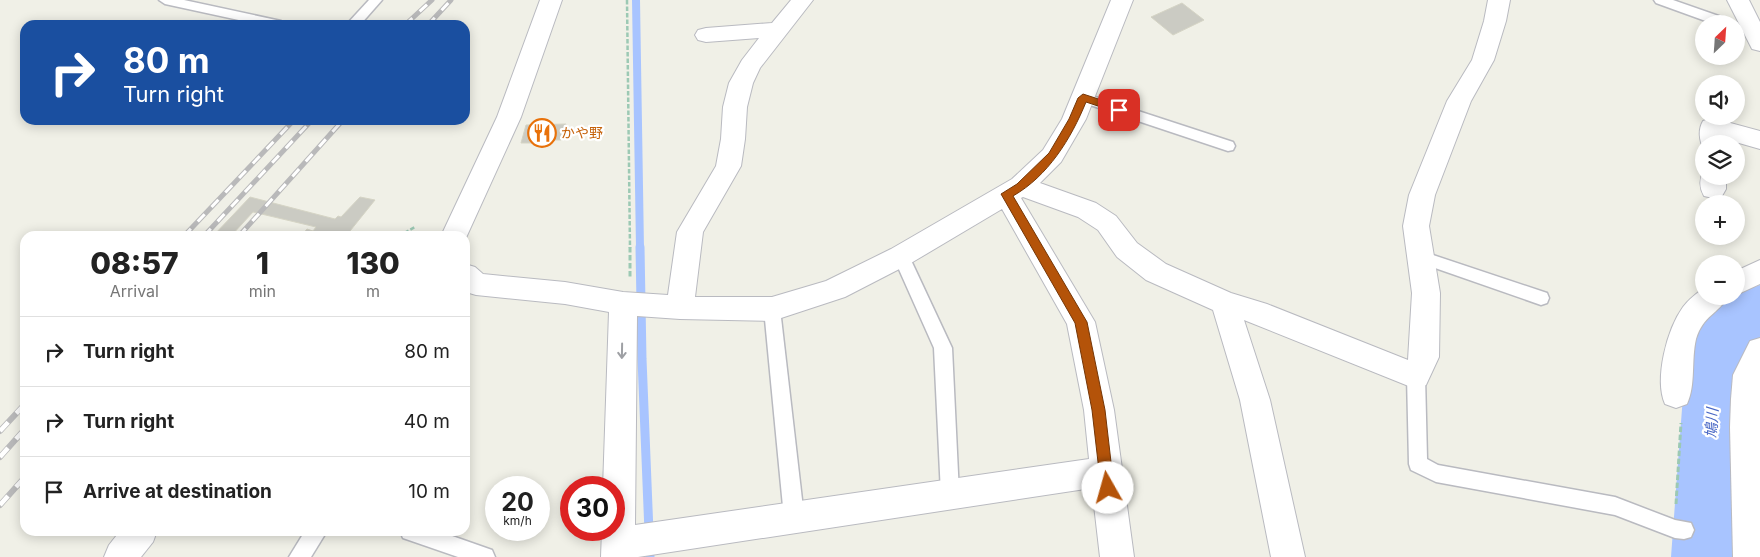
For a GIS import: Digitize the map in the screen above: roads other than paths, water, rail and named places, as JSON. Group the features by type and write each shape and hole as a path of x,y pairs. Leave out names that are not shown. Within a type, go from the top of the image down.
{"street":[{"path":"456,231 509,117 551,0"},
{"path":"802,0 750,65 741,83 734,107 733,139 728,166 648,305 624,547 697,532 1106,470"},
{"path":"470,279 476,284 565,293 648,305 772,309 835,289 901,256 1014,190 1052,156 1074,119 1122,0"},
{"path":"1014,190 1087,210 1107,223 1127,250 1156,272 1225,303 1256,312 1416,376 1424,357 1426,293 1416,226 1422,195 1459,101 1483,60 1495,21 1499,0"},
{"path":"1738,0 1750,34"},
{"path":"706,35 778,30"},
{"path":"1712,135 1712,127 1742,135"},
{"path":"1745,136 1760,140"},
{"path":"1014,190 1081,322 1099,410 1117,557"},
{"path":"1745,279 1760,271"},
{"path":"1225,303 1255,400 1288,557"},
{"path":"1676,396 1678,354 1687,325 1703,305"},
{"path":"1750,557 1745,427 1753,402 1748,375 1760,350"},
{"path":"121,557 137,536"}],"lane":[{"path":"165,0 258,20"},
{"path":"358,20 376,0"},
{"path":"1660,0 1702,15"},
{"path":"1083,98 1228,146"},
{"path":"901,256 943,348 950,494"},
{"path":"1421,257 1540,298"},
{"path":"772,309 794,517"},
{"path":"1416,376 1418,464 1436,473 1615,506 1679,530"},
{"path":"299,557 314,536"},
{"path":"424,536 485,557"}],"waterway":[{"path":"636,0 640,248"},
{"path":"640,247 642,359 650,557"},
{"name":"鳩川","path":"1704,557 1715,355 1734,325 1760,308"}],"railway":[{"path":"410,20 432,0"},
{"path":"433,20 451,0"},
{"path":"189,231 289,125"},
{"path":"209,231 307,125"},
{"path":"243,231 339,125"},
{"path":"0,431 20,409"},
{"path":"0,457 20,435"},
{"path":"0,505 20,483"}],"place":[{"name":"かや野","path":"542,133"}]}
